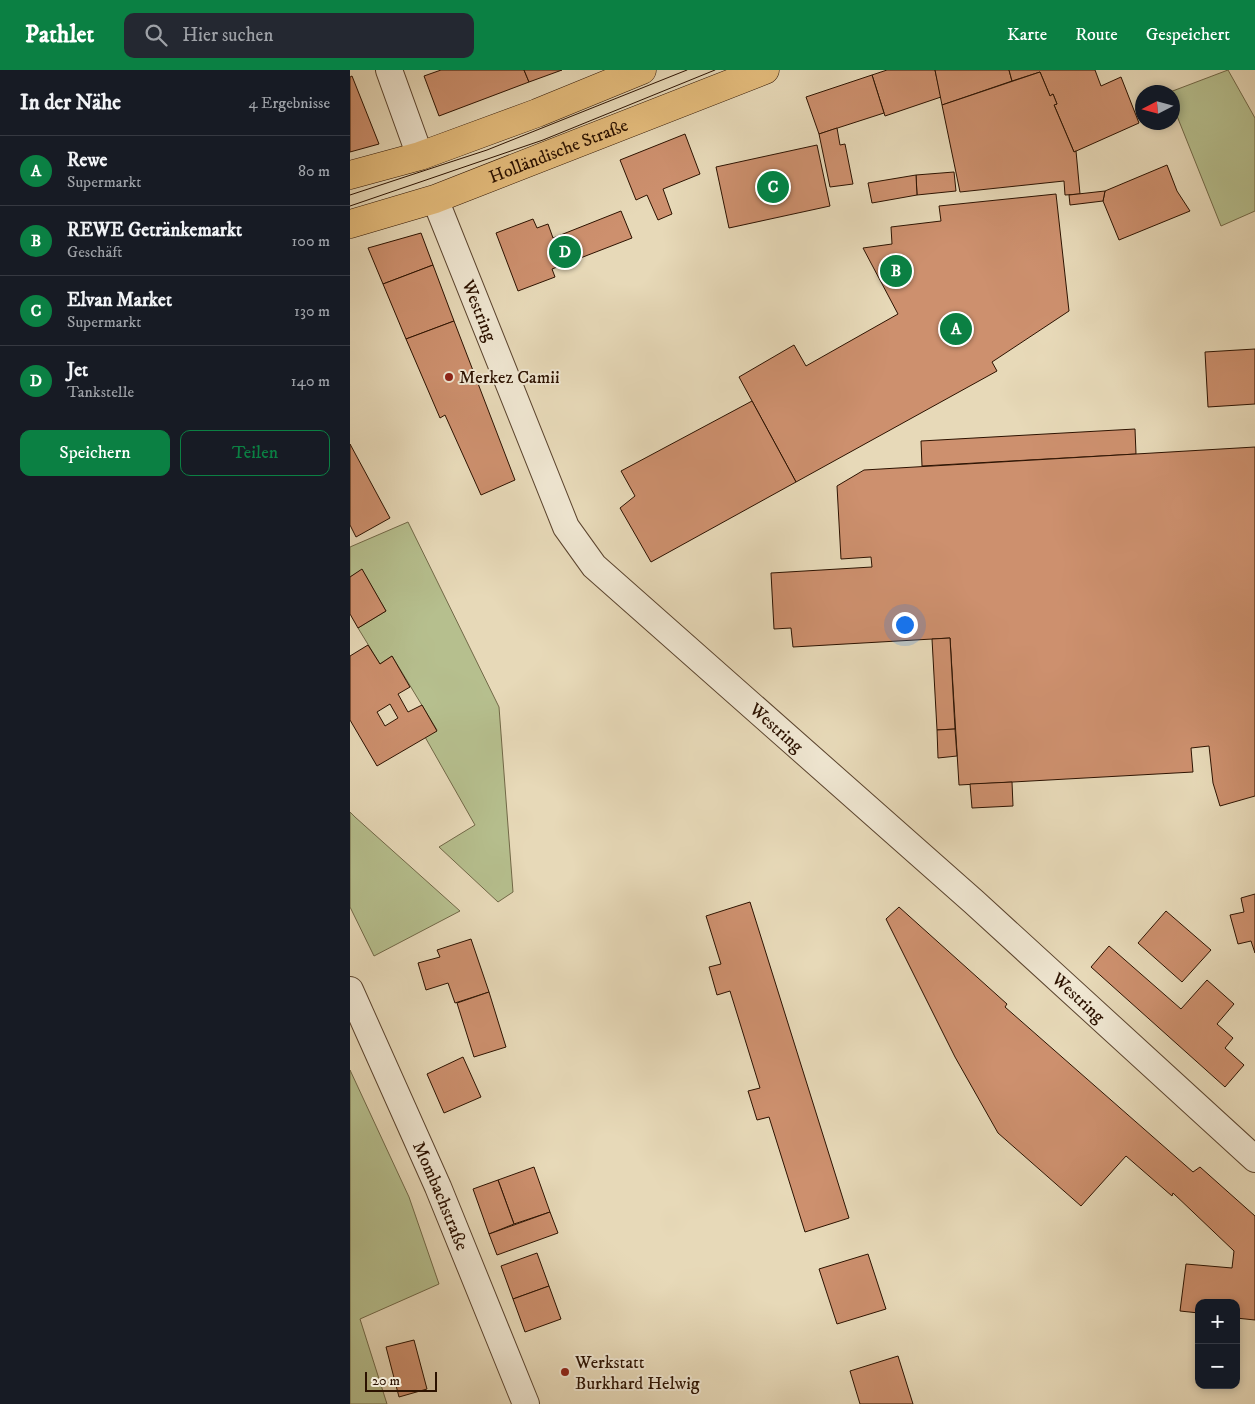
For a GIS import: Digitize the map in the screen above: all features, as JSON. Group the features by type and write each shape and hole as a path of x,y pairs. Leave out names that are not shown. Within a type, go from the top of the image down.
{"main road":[{"path":"350,175 420,156 537,113 642,70"},
{"name":"Holländische Straße","path":"350,224 435,199 765,70"}],"street":[{"path":"389,70 420,156"},
{"name":"Westring","path":"435,199 566,527 594,566 974,902 1255,1159"},
{"name":"Mombachstraße","path":"350,990 438,1187 526,1404"}],"green space":[{"path":"1228,70 1255,118 1255,211 1221,226 1180,124 1180,88"},
{"path":"408,522 499,707 513,892 498,902 439,847 475,825 425,737 437,730 392,656 380,664 358,628 386,611 362,570 350,577 350,547"},
{"path":"350,812 460,911 374,956 350,907"},
{"path":"350,1070 409,1197 439,1284 360,1319 387,1404 350,1404"}],"building":[{"path":"441,70 524,70 529,82 439,116 424,76"},
{"path":"524,70 562,70 529,82"},
{"path":"887,70 935,70 941,97 885,116 872,75"},
{"path":"935,70 1009,70 1012,81 942,105"},
{"path":"1009,70 1095,70 1101,86 1121,77 1135,113 1135,125 1074,152 1054,105 1057,104 1053,94 1050,96 1040,72 1012,81"},
{"path":"1040,72 1050,96 1053,94 1057,104 1054,105 1074,152 1076,151 1080,194 1065,195 1064,181 960,192 942,105"},
{"path":"872,75 884,113 819,134 806,97"},
{"path":"352,76 379,144 350,152 350,77"},
{"path":"837,128 840,145 845,144 853,184 830,187 819,134"},
{"path":"685,134 700,174 663,189 672,214 658,220 647,195 636,200 620,160"},
{"path":"817,145 830,206 729,228 716,167"},
{"path":"1167,165 1177,191 1190,211 1119,240 1103,201 1105,191"},
{"path":"954,172 956,191 917,195 916,175"},
{"path":"916,175 917,195 872,203 868,183"},
{"path":"1105,191 1103,201 1070,205 1069,195"},
{"path":"1056,194 1069,311 992,362 997,371 796,482 739,377 794,345 806,366 898,314 863,248 892,244 891,227 941,221 939,206"},
{"path":"621,211 632,238 552,269 555,277 518,291 496,233 533,219 537,228 548,224 553,238"},
{"path":"421,233 433,265 383,284 368,248"},
{"path":"433,265 454,321 406,339 383,284"},
{"path":"454,321 515,480 481,495 445,415 440,418 406,339"},
{"path":"1255,349 1255,404 1208,407 1205,352"},
{"path":"752,401 796,482 651,562 620,508 635,496 621,471"},
{"path":"1135,429 1136,454 922,466 921,441"},
{"path":"350,444 390,518 356,537 350,525"},
{"path":"1255,447 1255,796 1220,806 1213,783 1209,746 1191,748 1193,772 959,785 950,638 793,647 791,628 774,629 771,573 872,567 871,557 841,559 837,486 864,470"},
{"path":"362,569 386,611 358,628 350,614 350,577"},
{"path":"950,638 955,729 937,730 932,639"},
{"path":"368,645 380,664 392,656 410,687 398,694 408,712 422,705 437,731 377,766 350,720 350,656","holes":["390,704 398,718 385,726 377,712"]},
{"path":"955,729 957,756 938,758 937,730"},
{"path":"1012,782 1013,806 972,808 970,784"},
{"path":"1255,894 1255,953 1251,941 1238,944 1230,915 1244,912 1241,898"},
{"path":"750,902 849,1218 805,1232 769,1117 757,1120 748,1091 760,1088 730,991 717,995 709,967 721,964 706,916"},
{"path":"899,907 1007,1004 1005,1007 1193,1172 1200,1167 1255,1216 1255,1320 1240,1318 1240,1299 1195,1299 1195,1313 1180,1311 1186,1264 1232,1268 1234,1251 1173,1193 1172,1196 1126,1156 1081,1206 998,1133 955,1057 886,919"},
{"path":"1166,911 1211,950 1182,982 1138,943"},
{"path":"471,939 489,992 455,1003 448,983 426,990 418,963 440,957 437,950"},
{"path":"1109,946 1181,1009 1207,980 1234,1004 1217,1024 1233,1038 1225,1048 1244,1065 1225,1087 1091,967"},
{"path":"489,992 506,1047 474,1057 457,1003"},
{"path":"463,1057 481,1097 444,1113 427,1074"},
{"path":"534,1167 550,1212 514,1224 498,1180"},
{"path":"498,1180 514,1224 489,1234 473,1189"},
{"path":"550,1212 558,1233 497,1255 489,1234"},
{"path":"537,1253 549,1286 513,1299 501,1266"},
{"path":"868,1254 886,1309 837,1324 819,1269"},
{"path":"549,1286 561,1319 525,1332 513,1299"},
{"path":"414,1340 427,1389 399,1397 386,1347"},
{"path":"898,1356 913,1404 860,1404 850,1371"}],"tram line":[{"path":"350,195 487,150 687,70"},
{"path":"350,206 543,140 715,70"}],"place":[{"name":"Elvan Market","path":"773,187"},
{"name":"Jet","path":"565,252"},
{"name":"REWE Getränkemarkt","path":"896,271"},
{"name":"Rewe","path":"956,329"},
{"name":"Merkez Camii","path":"449,377"},
{"name":"Werkstatt Burkhard Helwig","path":"565,1372"}]}
